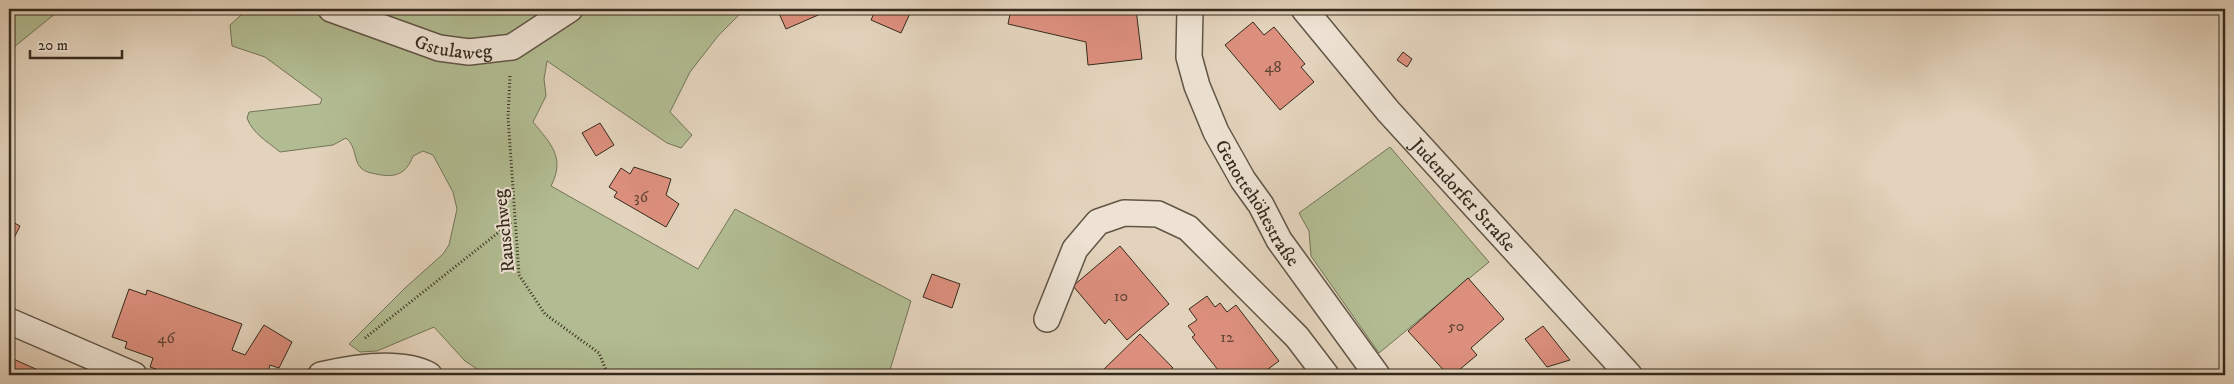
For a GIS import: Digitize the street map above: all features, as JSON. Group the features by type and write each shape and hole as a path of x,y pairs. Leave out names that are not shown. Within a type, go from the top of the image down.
{"street":[{"name":"Gstulaweg","path":"331,9 439,48 469,52 512,47 570,9"},
{"name":"Genottehöhestraße","path":"1190,9 1188,45 1191,67 1216,132 1243,180 1261,205 1279,240 1377,375"},
{"name":"Judendorfer Straße","path":"1304,9 1388,110 1629,375"},
{"path":"1047,319 1076,249 1098,222 1124,213 1158,214 1188,228 1297,337 1326,375"},
{"path":"9,321 134,375"},
{"path":"322,375 349,370 392,367 414,369 429,375"}],"path":[{"name":"Rauschweg","path":"512,47 508,117 519,275 545,314 599,353 608,375"},
{"path":"357,344 514,220"}],"green space":[{"path":"9,9 61,9 9,51"},
{"path":"248,9 745,9 718,36 690,72 670,112 692,135 681,148 667,143 547,61 544,79 546,96 533,122 554,151 557,167 551,186 698,269 735,209 911,301 890,370 905,375 486,375 465,361 434,327 377,351 360,352 349,344 405,288 443,254 449,245 457,209 453,192 433,155 423,151 413,156 407,167 399,174 388,176 368,172 361,168 352,145 346,138 333,145 280,152 261,137 249,123 247,118 249,112 320,104 322,99 265,57 232,46 230,25"},
{"path":"1390,147 1489,262 1379,353 1311,256 1309,231 1299,213"}],"building":[{"path":"777,9 832,9 786,29"},
{"path":"876,9 912,9 901,33 871,20"},
{"path":"1011,9 1136,9 1142,59 1088,65 1086,42 1008,24"},
{"path":"1253,22 1264,35 1274,27 1305,64 1301,67 1314,82 1280,110 1225,45"},
{"path":"1403,52 1412,59 1407,67 1397,60"},
{"path":"600,123 614,145 596,156 582,133"},
{"path":"634,167 671,179 666,195 679,204 666,227 614,197 617,192 609,187 621,168 630,174"},
{"path":"9,220 20,226 9,248"},
{"path":"1120,246 1169,304 1127,340 1109,319 1105,324 1073,286"},
{"path":"932,274 960,284 952,308 923,297"},
{"path":"1468,278 1504,319 1471,348 1477,355 1453,375 1448,375 1408,331"},
{"path":"129,289 146,295 147,290 242,324 232,350 245,355 264,325 292,342 279,368 270,365 267,375 173,375 150,367 153,358 125,348 127,342 112,337"},
{"path":"1207,296 1215,307 1220,303 1227,312 1236,305 1279,361 1260,375 1222,375 1192,337 1195,335 1188,326 1197,320 1189,309"},
{"path":"1543,326 1570,360 1547,367 1525,339"},
{"path":"1140,334 1173,368 1165,375 1098,375"},
{"path":"9,357 49,375 9,375"}]}
